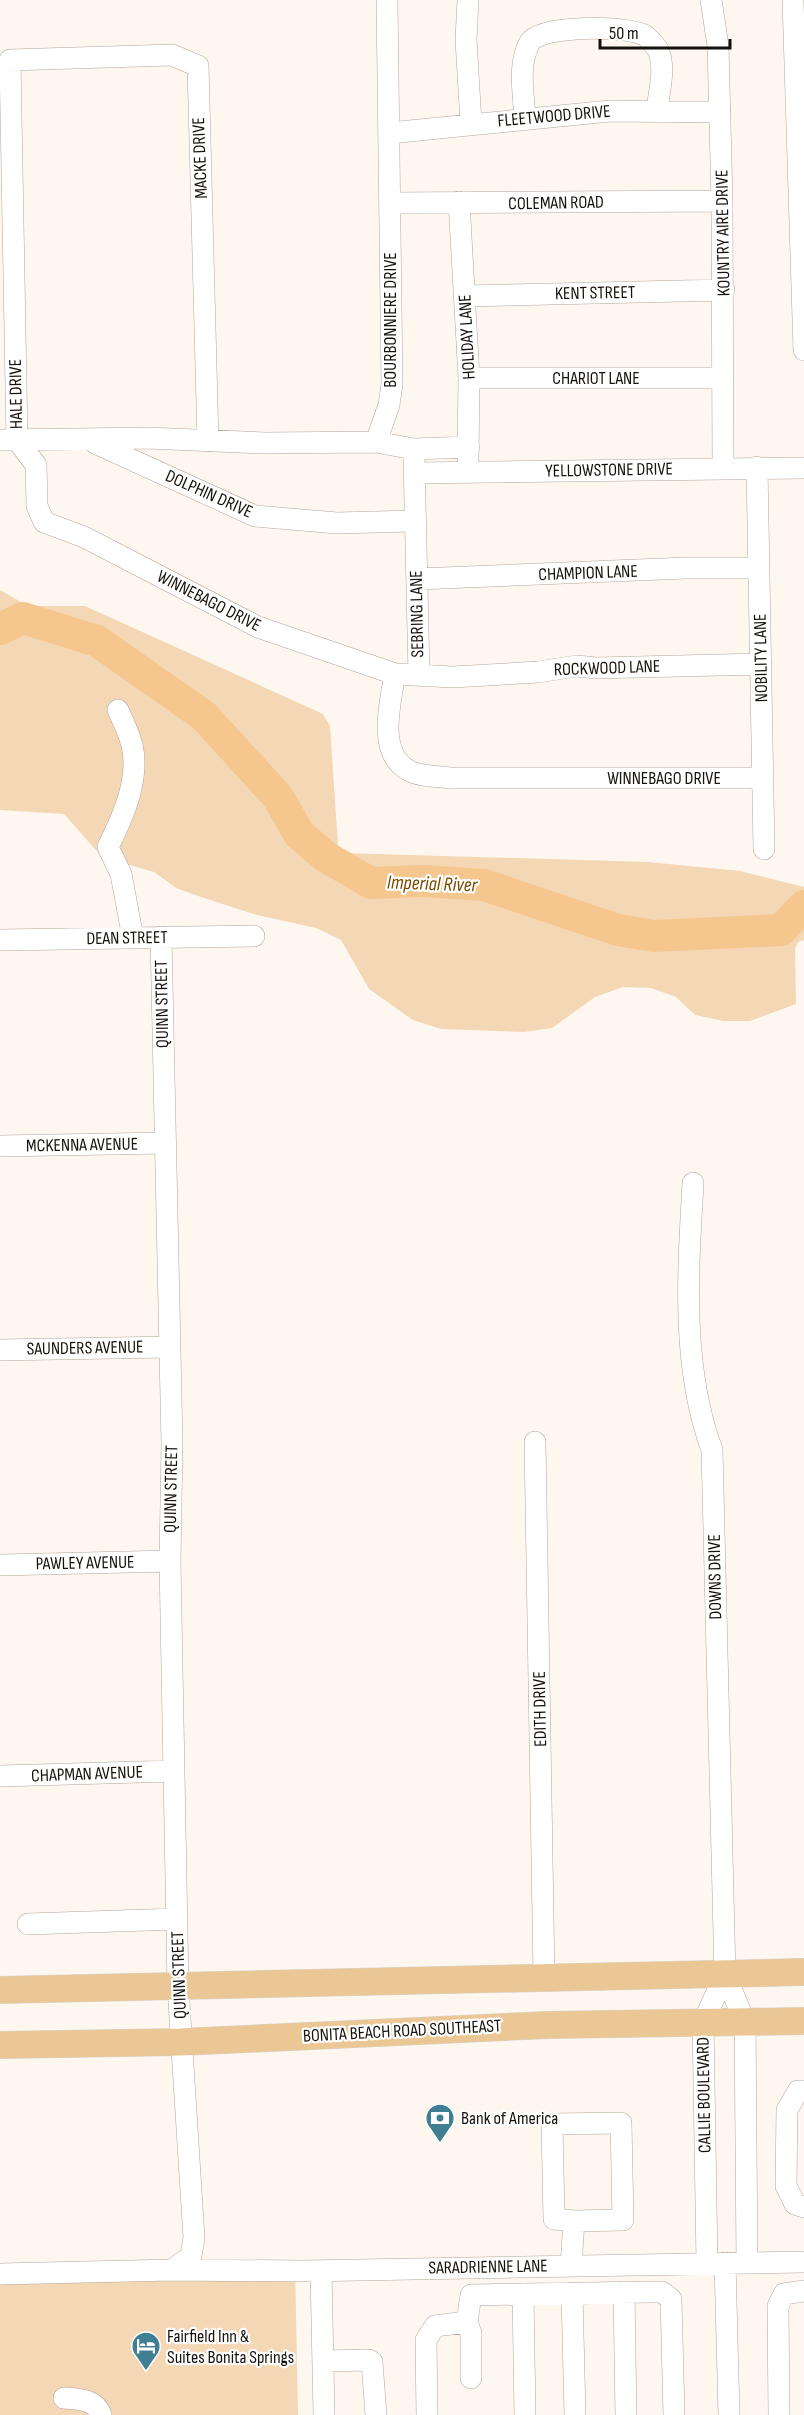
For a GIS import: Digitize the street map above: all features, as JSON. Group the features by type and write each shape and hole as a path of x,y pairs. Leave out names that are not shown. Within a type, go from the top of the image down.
{"main road":[{"path":"0,1990 804,1972"},
{"name":"BONITA BEACH ROAD SOUTHEAST","path":"0,2045 182,2042 548,2025 804,2021"}],"street":[{"name":"BOURBONNIERE DRIVE","path":"376,442 389,405 392,384 387,0"},
{"path":"468,0 466,40 471,123"},
{"name":"KOUNTRY AIRE DRIVE","path":"711,0 718,46 720,112 724,290 723,467"},
{"path":"793,0 800,140 804,350"},
{"path":"525,119 523,56 532,39 549,31 626,30 645,36 658,49 661,68 657,110"},
{"name":"MACKE DRIVE","path":"10,60 172,55 198,66 208,441"},
{"name":"HALE DRIVE","path":"8,440 10,60"},
{"name":"FLEETWOOD DRIVE","path":"389,133 430,131 471,123 610,111 720,112"},
{"name":"COLEMAN ROAD","path":"390,203 722,201"},
{"name":"HOLIDAY LANE","path":"459,202 469,378 467,472"},
{"name":"KENT STREET","path":"465,296 724,290"},
{"name":"CHARIOT LANE","path":"469,378 723,378"},
{"path":"8,440 147,438 208,441 376,442 414,449 469,447"},
{"name":"DOLPHIN DRIVE","path":"84,439 111,449 255,516 337,523 414,521"},
{"name":"WINNEBAGO DRIVE","path":"8,440 36,465 37,506 44,522 84,537 258,627 394,674"},
{"name":"SEBRING LANE","path":"414,449 419,674 394,674 388,740 393,758 409,771 420,774"},
{"name":"YELLOWSTONE DRIVE","path":"415,473 723,467 804,468"},
{"name":"NOBILITY LANE","path":"757,467 764,849"},
{"name":"CHAMPION LANE","path":"417,579 686,568 759,568"},
{"name":"ROCKWOOD LANE","path":"419,674 453,677 538,672 577,666 596,668 760,664"},
{"path":"118,710 132,746 132,774 130,796 108,847 121,874 133,938"},
{"name":"WINNEBAGO DRIVE","path":"420,774 450,778 763,778"},
{"name":"DEAN STREET","path":"0,940 254,936"},
{"name":"QUINN STREET","path":"161,937 172,1444 170,1561 178,1986 194,2238 191,2256 177,2266"},
{"name":"MCKENNA AVENUE","path":"0,1146 164,1143"},
{"name":"DOWNS DRIVE","path":"693,1183 689,1254 689,1341 700,1420 712,1450 725,1974"},
{"name":"SAUNDERS AVENUE","path":"0,1350 170,1347"},
{"name":"EDITH DRIVE","path":"535,1442 544,1977"},
{"name":"PAWLEY AVENUE","path":"0,1565 170,1561"},
{"name":"CHAPMAN AVENUE","path":"0,1776 174,1771"},
{"path":"28,1924 177,1919"},
{"path":"725,1974 745,2023 747,2262"},
{"name":"CALLIE BOULEVARD","path":"725,1974 703,2023 716,2263 729,2415"},
{"path":"804,2091 798,2091 787,2110 786,2186 795,2204 804,2207"},
{"path":"621,2122 623,2220 574,2221 554,2219 552,2124 621,2122"},
{"path":"571,2265 574,2221"},
{"name":"SARADRIENNE LANE","path":"0,2274 177,2266 321,2271 804,2262"},
{"path":"471,2268 471,2312 467,2322 471,2333 471,2378"},
{"path":"321,2271 324,2415"},
{"path":"779,2415 778,2307 784,2294 804,2291"},
{"path":"624,2292 626,2415"},
{"path":"471,2295 662,2292 671,2299 674,2415"},
{"path":"572,2293 575,2415"},
{"path":"523,2294 525,2415"},
{"path":"426,2415 426,2340 429,2331 435,2326 467,2322"},
{"path":"323,2361 369,2360 372,2362 375,2370 376,2415"},
{"path":"64,2398 88,2402 99,2409 101,2415"}],"shaded area":[{"path":"0,590 28,606 85,606 323,714 330,726 338,845 343,853 648,862 740,871 804,887 804,940 798,942 795,949 796,1004 750,1021 723,1021 695,1015 676,997 651,988 623,987 595,997 552,1028 524,1032 441,1029 413,1020 369,989 341,940 316,928 257,915 201,897 176,888 154,872 102,857 64,814 0,810"},
{"path":"295,2263 298,2415 0,2415 0,2268"}],"waterway":[{"name":"Imperial River","path":"0,629 23,618 97,641 204,716 278,797 299,834 326,857 371,883 423,881 484,885 618,930 654,936 781,930 804,906"}],"place":[{"name":"Bank of America","path":"440,2144"},
{"name":"Fairfield Inn & Suites Bonita Springs","path":"146,2372"}]}
